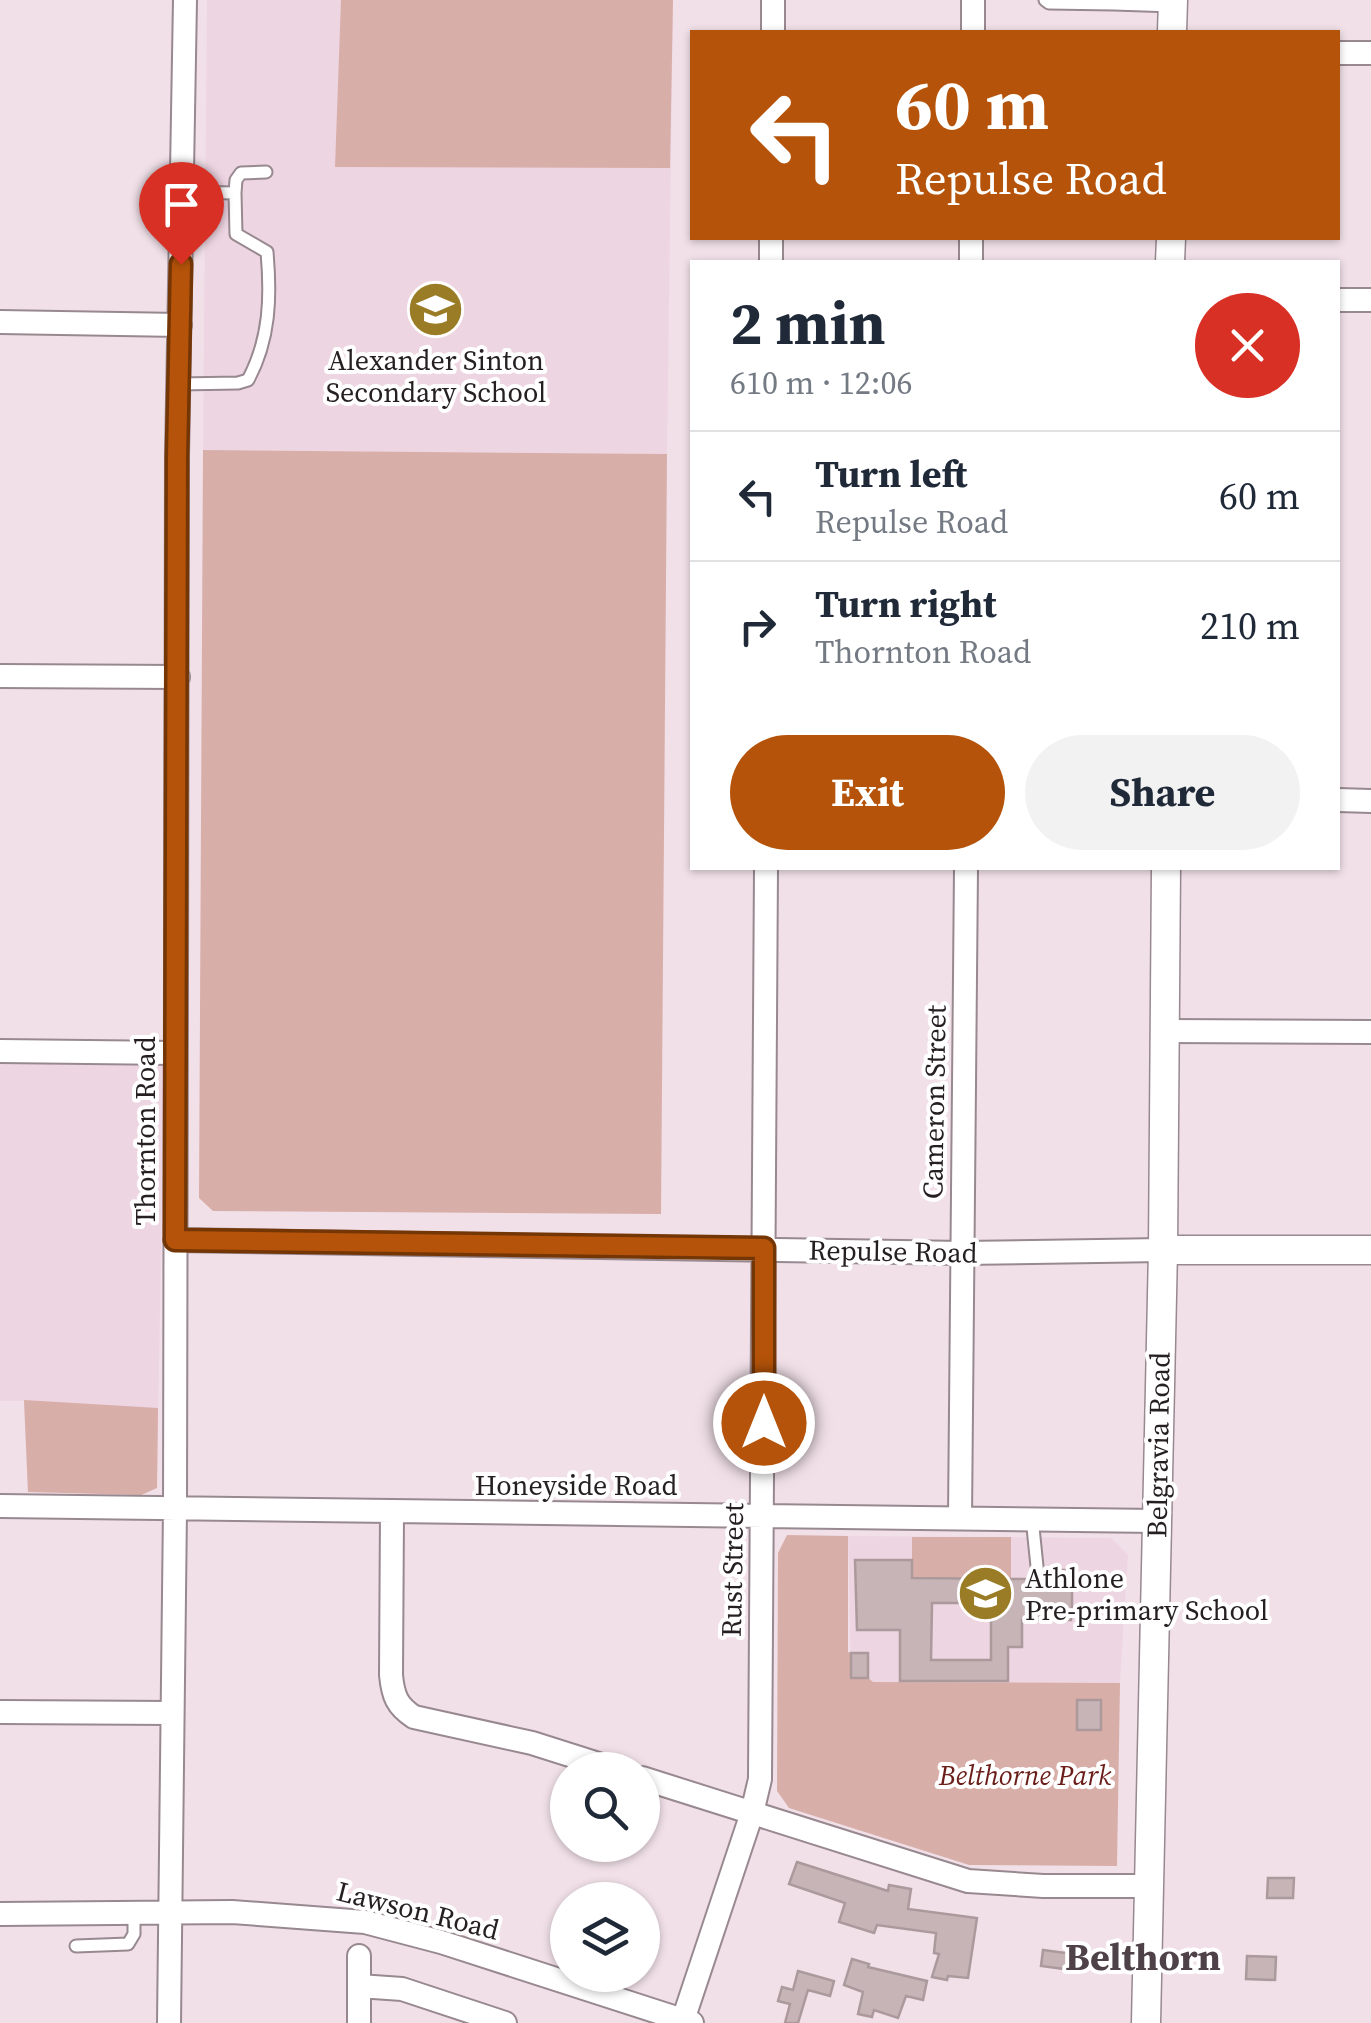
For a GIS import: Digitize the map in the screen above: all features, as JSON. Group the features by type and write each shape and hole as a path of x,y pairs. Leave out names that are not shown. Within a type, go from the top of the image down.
{"street":[{"name":"Thornton Road","path":"169,2023 185,0"},
{"path":"772,30 773,0"},
{"path":"973,0 973,30"},
{"path":"1340,53 1371,53"},
{"path":"1340,300 1371,300"},
{"path":"0,322 180,325"},
{"path":"0,676 178,677"},
{"path":"1340,800 1371,800"},
{"name":"Rust Street","path":"688,2022 760,1779 766,870"},
{"name":"Cameron Street","path":"960,1518 966,870"},
{"name":"Belgravia Road","path":"1146,2023 1163,1250 1166,870"},
{"path":"1165,1030 1371,1032"},
{"path":"0,1051 175,1053"},
{"name":"Repulse Road","path":"175,1240 962,1253 1371,1250"},
{"name":"Honeyside Road","path":"0,1506 1157,1521"},
{"path":"392,1513 391,1676 393,1694 401,1708 414,1717 560,1752"},
{"path":"0,1712 172,1713"},
{"path":"660,1784 968,1881 1149,1886"},
{"name":"Lawson Road","path":"0,1914 232,1912 365,1922 441,1942 688,2022"},
{"path":"359,1956 359,2023"},
{"path":"360,1986 402,1989 506,2023"}],"lane":[{"path":"1044,0 1114,2 1173,13"},
{"path":"179,384 248,380 264,341 271,291 267,252 236,234 236,180 241,172 266,172"},
{"path":"182,192 236,192"},
{"path":"1032,1518 1038,1576"},
{"path":"76,1946 128,1944 134,1934 134,1915"}],"shaded area":[{"name":"Alexander Sinton Secondary School","path":"207,0 673,0 667,454 203,450"},
{"path":"0,1062 164,1063 157,1488 141,1495 28,1492 24,1401 0,1401"},
{"name":"Athlone Pre-primary School","path":"848,1536 1111,1538 1128,1555 1120,1683 873,1682 851,1678"}],"green space":[{"path":"341,0 673,0 670,168 335,167"},
{"path":"203,450 667,454 661,1214 213,1211 199,1198"},
{"path":"24,1400 158,1408 157,1488 141,1495 28,1492"},
{"name":"Belthorne Park","path":"787,1535 848,1536 851,1678 868,1678 873,1682 1120,1683 1117,1866 969,1865 789,1808 777,1791 778,1553"},
{"path":"912,1537 1011,1537 1011,1579 912,1578"}],"building":[{"path":"855,1560 912,1560 912,1578 1029,1579 1038,1585 1047,1579 1057,1579 1058,1570 1072,1570 1071,1620 1022,1620 1022,1647 1008,1647 1008,1681 900,1681 900,1630 857,1630","holes":["932,1603 991,1603 991,1660 931,1660"]},
{"path":"851,1653 868,1653 868,1678 851,1678"},
{"path":"1077,1700 1101,1700 1101,1730 1077,1730"},
{"path":"797,1862 888,1891 889,1885 911,1889 908,1909 977,1918 968,1978 932,1977 939,1954 934,1953 936,1933 877,1925 874,1933 839,1922 845,1903 789,1884"},
{"path":"1268,1878 1294,1878 1293,1898 1267,1898"},
{"path":"1043,1950 1074,1954 1072,1970 1041,1966"},
{"path":"1247,1956 1276,1957 1275,1980 1246,1979"},
{"path":"852,1959 869,1964 868,1967 927,1981 923,2000 906,1996 898,2018 874,2010 872,2017 858,2014 863,1992 844,1985"},
{"path":"798,1971 834,1981 830,1996 808,1990 798,2023 785,2023 790,2004 778,2001 782,1987 793,1990"}],"place":[{"name":"Alexander Sinton Secondary School","path":"436,309"},
{"name":"Athlone Pre-primary School","path":"986,1594"}],"district":[{"name":"Belthorn","path":"1143,1957"}],"route":[{"path":"181,264 175,1240 764,1248 764,1423"}]}
